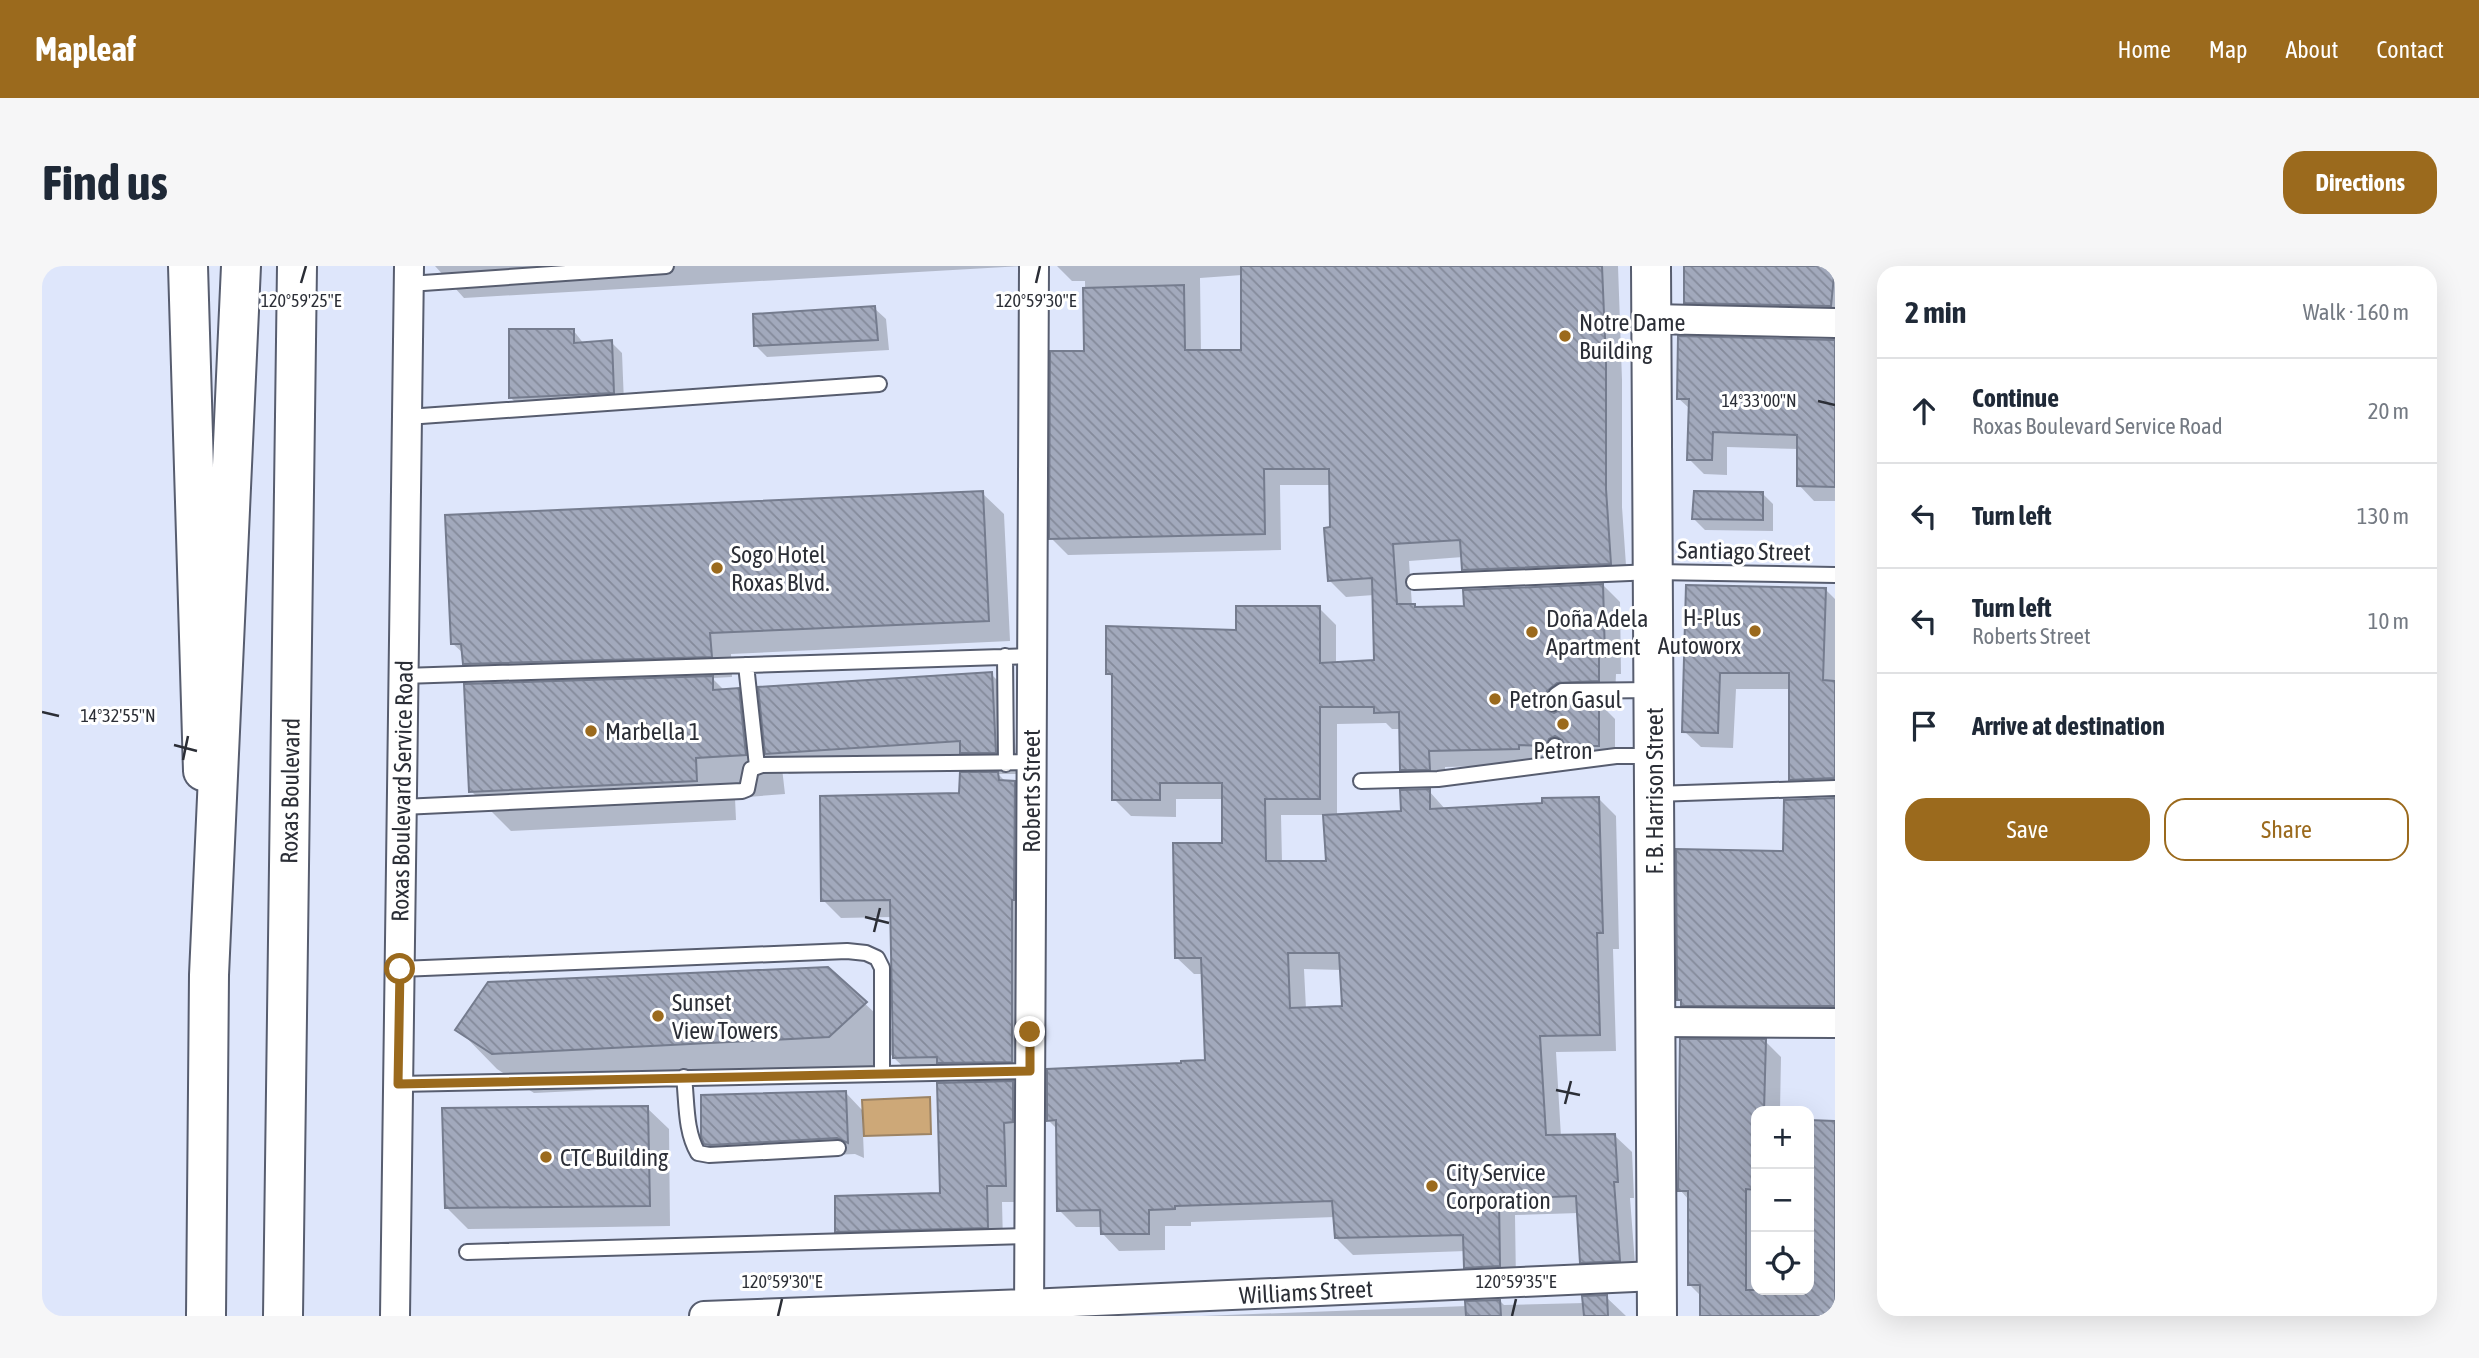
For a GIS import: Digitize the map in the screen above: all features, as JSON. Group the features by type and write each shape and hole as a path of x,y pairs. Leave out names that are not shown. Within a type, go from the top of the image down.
{"main road":[{"path":"188,266 209,975"},
{"path":"206,1316 209,975 241,266"},
{"name":"Roxas Boulevard","path":"283,1316 297,266"},
{"name":"F. B. Harrison Street","path":"1651,266 1657,1316"}],"street":[{"name":"Roberts Street","path":"1029,1310 1030,1071 1018,763 1018,656 1034,266"},
{"name":"Roxas Boulevard Service Road","path":"396,1316 409,275"},
{"path":"1651,319 1835,323"},
{"path":"1656,1022 1835,1023"},
{"name":"Williams Street","path":"704,1316 1029,1310 1657,1276"}],"lane":[{"path":"409,275 666,266"},
{"path":"407,417 879,384"},
{"name":"Santiago Street","path":"1414,582 1653,572 1835,575"},
{"path":"403,676 1018,656"},
{"path":"746,665 757,766"},
{"path":"1553,703 1556,695 1562,691 1654,690"},
{"path":"1555,746 1557,763"},
{"path":"1361,781 1438,779 1616,756 1654,756"},
{"path":"402,807 742,791 747,789 751,769 757,766 1018,763"},
{"path":"1655,794 1835,788"},
{"path":"400,969 847,951 866,953 877,958 882,968 882,1074"},
{"path":"398,1084 1030,1071"},
{"path":"684,1077 689,1131 698,1153 709,1155 838,1148"},
{"path":"467,1252 1028,1237"}],"shaded area":[{"path":"930,1097 931,1134 864,1136 862,1100"}],"building":[{"path":"1241,266 1602,266 1606,362 1606,489 1611,564 1462,570 1460,540 1393,544 1397,604 1415,604 1415,607 1464,606 1463,590 1603,584 1605,657 1599,657 1599,681 1557,683 1547,691 1543,704 1546,710 1554,713 1560,710 1565,701 1599,700 1599,746 1565,746 1562,740 1555,736 1549,739 1546,746 1519,745 1519,749 1429,751 1430,770 1400,770 1399,712 1374,713 1374,707 1320,707 1320,799 1265,799 1266,861 1326,861 1323,815 1401,811 1400,790 1430,789 1430,809 1542,803 1542,798 1599,797 1603,933 1597,933 1600,1035 1540,1036 1546,1135 1615,1134 1618,1182 1614,1182 1620,1261 1580,1263 1576,1196 1499,1199 1500,1266 1464,1268 1463,1235 1335,1238 1332,1201 1175,1206 1175,1209 1149,1210 1149,1234 1101,1234 1100,1210 1057,1211 1056,1120 1047,1121 1047,1069 1205,1060 1201,958 1175,958 1173,843 1222,843 1222,783 1160,783 1160,800 1112,800 1112,674 1106,674 1106,626 1236,630 1236,606 1320,606 1320,663 1374,660 1372,578 1328,581 1324,528 1330,527 1329,469 1264,469 1265,534 1049,539 1050,351 1084,351 1083,288 1184,285 1185,350 1241,350","holes":["1288,953 1339,953 1342,1006 1290,1008"]},
{"path":"1684,266 1835,266 1831,306 1684,303"},
{"path":"875,306 878,340 754,346 753,314"},
{"path":"509,329 574,329 574,343 612,340 614,393 509,398"},
{"path":"1678,336 1835,340 1835,487 1797,486 1797,435 1713,432 1712,460 1687,460 1689,399 1677,399"},
{"name":"Sogo Hotel Roxas Blvd.","path":"983,491 989,621 710,633 712,657 463,664 461,644 451,644 445,515"},
{"path":"1694,491 1763,492 1763,520 1692,519"},
{"name":"H-Plus Autoworx","path":"1686,585 1826,588 1823,680 1835,681 1835,778 1789,780 1789,673 1720,673 1718,733 1682,732"},
{"path":"992,672 996,753 960,753 960,741 765,754 758,687"},
{"name":"Marbella 1","path":"713,676 713,690 739,688 746,755 696,758 697,781 469,792 464,684"},
{"path":"960,772 998,772 999,780 1015,781 1012,1062 937,1063 937,1057 893,1058 890,900 821,901 820,796 959,793"},
{"path":"1835,798 1835,1006 1681,1006 1681,1000 1677,1000 1676,849 1783,851 1784,800"},
{"name":"Sunset View Towers","path":"828,967 867,1002 829,1037 492,1054 455,1030 488,982"},
{"path":"1680,1039 1766,1039 1764,1106 1751,1106 1751,1190 1746,1189 1746,1290 1751,1290 1751,1295 1814,1295 1814,1120 1835,1121 1835,1316 1700,1316 1700,1285 1688,1285 1688,1191 1678,1191"},
{"path":"1013,1081 1013,1122 1004,1123 1006,1186 987,1186 988,1228 835,1232 835,1196 940,1193 937,1083"},
{"path":"846,1091 848,1143 837,1138 710,1145 704,1144 701,1137 701,1095"},
{"name":"CTC Building","path":"648,1106 650,1206 445,1208 442,1108"},
{"path":"1607,1295 1608,1316 1584,1316 1582,1296"},
{"path":"1500,1300 1501,1316 1466,1316 1465,1301"}],"place":[{"name":"Notre Dame Building","path":"1565,336"},
{"name":"Sogo Hotel Roxas Blvd.","path":"717,568"},
{"name":"H-Plus Autoworx","path":"1755,631"},
{"name":"Doña Adela Apartment","path":"1532,632"},
{"name":"Petron Gasul","path":"1495,699"},
{"name":"Petron","path":"1563,724"},
{"name":"Marbella 1","path":"591,731"},
{"name":"Sunset View Towers","path":"658,1016"},
{"name":"CTC Building","path":"546,1157"},
{"name":"City Service Corporation","path":"1432,1186"}],"route":[{"path":"400,969 398,1084 1030,1071 1030,1032"}]}
